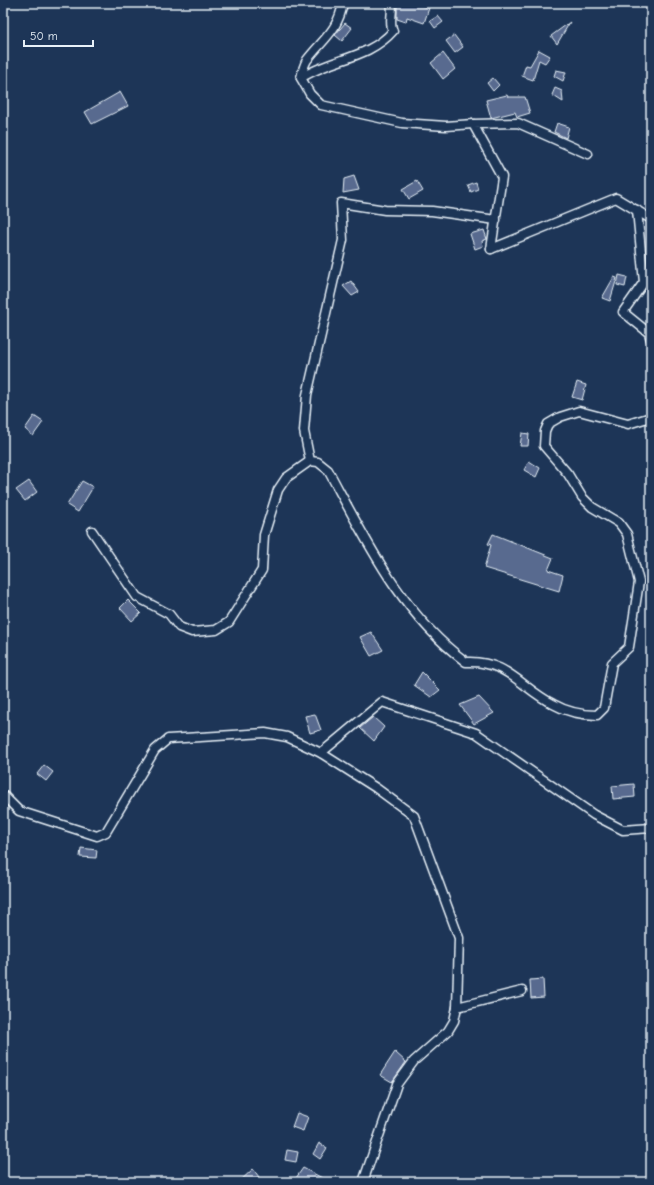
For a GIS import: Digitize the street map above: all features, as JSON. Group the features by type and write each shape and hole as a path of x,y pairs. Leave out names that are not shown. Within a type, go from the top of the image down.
{"street":[{"path":"343,3 341,17 325,41 306,62 301,78 310,94 321,105 402,124 446,126 518,123 588,154"},
{"path":"301,78 311,71 353,58 387,38 393,31 390,25 392,8 391,3"},
{"path":"473,124 502,177 491,249 616,198 651,219"},
{"path":"310,461 304,431 307,395 343,240 341,203 385,210 432,211 496,220"},
{"path":"636,210 644,282 623,312 648,333 651,340"},
{"path":"92,531 137,597 169,614 179,627 192,632 216,630 229,622 262,570 264,535 278,490 286,478 310,461 318,462 328,470 374,556 395,588 409,607 452,652 466,662 479,662 496,666 552,704 577,714 597,715 604,708 612,663 629,647 639,582 627,534 619,523 592,507 582,497 568,474 544,446 544,431 548,424 560,417 579,411 628,424 651,417"},
{"path":"321,754 382,702 476,733 594,815 623,830 651,828"},
{"path":"3,795 19,811 96,836 106,832 155,750 168,739 265,733 287,737 321,754 376,788 414,816 459,938 457,1007 454,1021 448,1031 414,1061 397,1084 363,1182"},
{"path":"457,1007 522,991"}],"building":[{"path":"397,3 416,4 429,8 424,23 407,17 406,22 397,19"},
{"path":"438,16 443,22 435,28 430,21"},
{"path":"570,22 557,44 551,36"},
{"path":"345,23 352,28 342,41 335,35"},
{"path":"454,35 463,47 455,53 446,41"},
{"path":"539,50 550,56 545,63 539,60 533,80 522,76 526,65 530,66"},
{"path":"443,53 455,69 443,79 431,63"},
{"path":"556,70 566,72 563,81 554,76"},
{"path":"493,78 499,85 493,91 487,83"},
{"path":"555,88 562,91 563,102 552,95"},
{"path":"120,92 128,106 92,124 85,112"},
{"path":"507,95 508,97 525,97 530,113 517,117 515,112 491,118 486,100"},
{"path":"557,123 569,127 566,138 554,132"},
{"path":"354,176 359,190 343,193 344,179"},
{"path":"417,181 423,191 409,199 403,189"},
{"path":"476,182 478,189 471,192 468,185"},
{"path":"484,230 487,239 482,241 483,246 475,249 470,234"},
{"path":"619,275 627,277 625,287 617,285"},
{"path":"614,277 617,278 610,301 602,298"},
{"path":"351,281 359,292 352,296 343,286"},
{"path":"577,382 586,385 582,400 572,397"},
{"path":"34,416 43,422 33,436 25,429"},
{"path":"522,433 529,434 528,446 520,446"},
{"path":"529,461 540,468 536,477 524,470"},
{"path":"29,481 37,492 25,501 16,490"},
{"path":"82,481 93,487 78,512 67,505"},
{"path":"493,534 553,558 548,570 563,575 559,591 484,568 491,545 488,544"},
{"path":"128,600 141,613 132,621 120,608"},
{"path":"371,632 383,650 371,656 360,637"},
{"path":"422,672 440,690 431,697 414,685"},
{"path":"479,697 494,713 474,724 460,705"},
{"path":"315,714 321,730 310,733 305,716"},
{"path":"373,717 384,727 374,741 360,728"},
{"path":"44,765 53,772 46,781 37,774"},
{"path":"634,784 635,797 613,799 612,786"},
{"path":"81,848 97,850 96,858 80,857"},
{"path":"543,979 544,997 531,998 530,980"},
{"path":"395,1052 406,1062 392,1082 380,1075"},
{"path":"297,1113 308,1117 303,1131 292,1127"},
{"path":"319,1143 327,1148 320,1159 313,1154"},
{"path":"287,1150 298,1152 296,1162 285,1160"},
{"path":"303,1168 330,1182 311,1182 296,1178"},
{"path":"253,1169 259,1177 254,1182 239,1182"}]}
